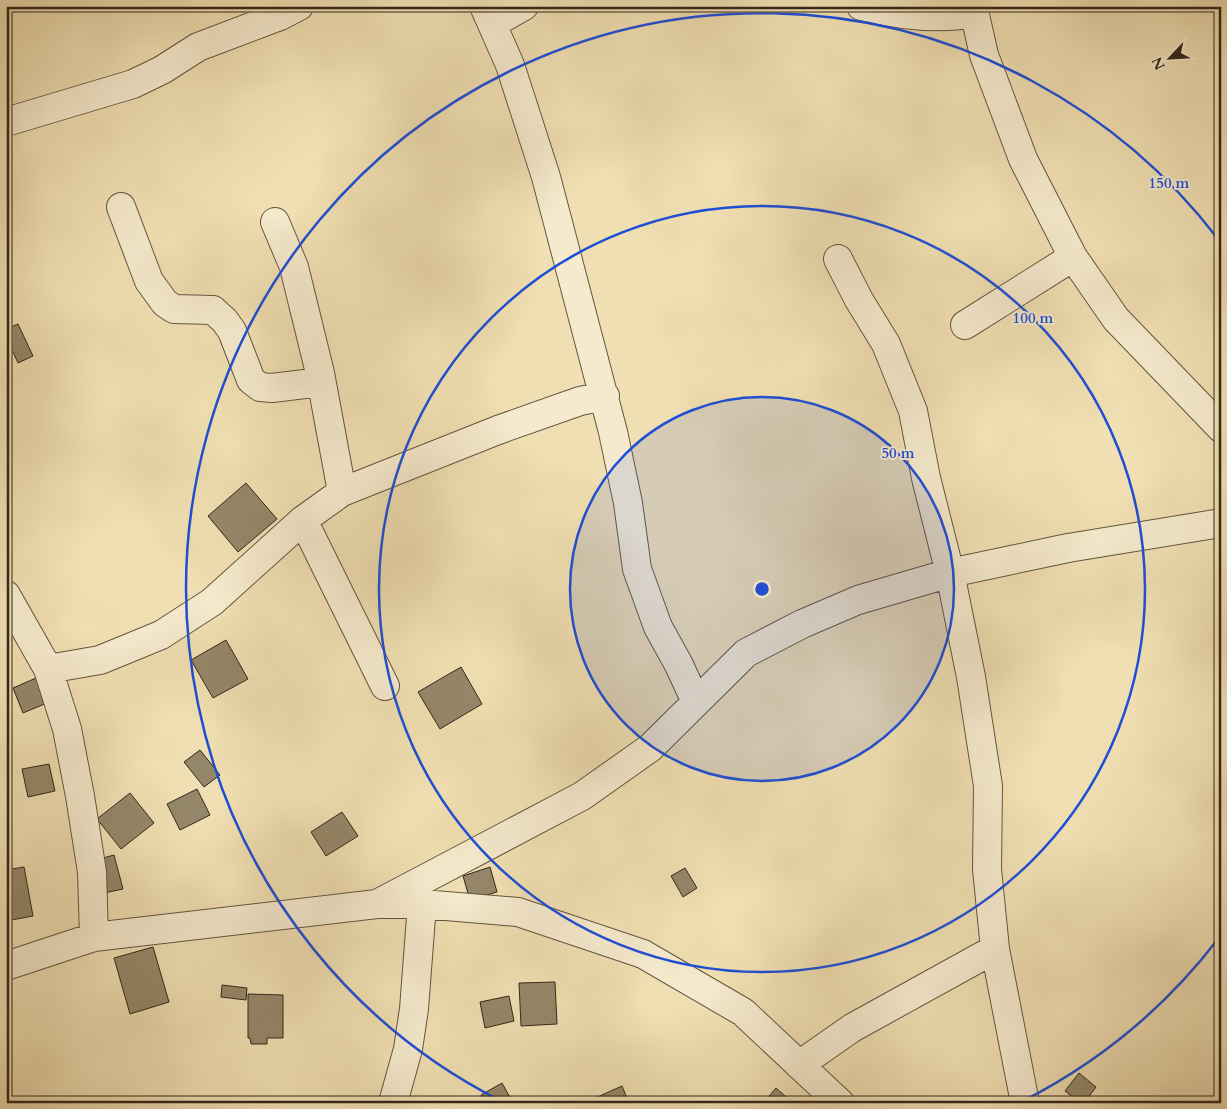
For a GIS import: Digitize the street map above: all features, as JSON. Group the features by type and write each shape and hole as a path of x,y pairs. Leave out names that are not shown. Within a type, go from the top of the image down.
{"street":[{"path":"6,122 133,84 162,70 198,48 280,16 299,6"},
{"path":"524,6 488,15 510,65 546,177 585,328 605,396 628,503 637,569 658,627 679,665 696,702"},
{"path":"861,6 882,11 923,15 956,16 974,10 984,55 1023,159 1073,257 1116,319 1221,428"},
{"path":"121,207 149,281 165,303 174,309 213,310 232,331 251,380 260,387 272,388 321,382"},
{"path":"275,222 294,267 321,382 342,492"},
{"path":"965,325 1073,257"},
{"path":"838,259 859,300 886,344 912,411 926,478 950,574 971,677 988,786 987,869 995,948 1025,1103"},
{"path":"48,669 100,660 161,635 212,602 303,520 342,492 498,430 580,401 605,396"},
{"path":"303,520 385,686"},
{"path":"377,904 582,796 650,748 746,653 802,624 858,600 950,574 1068,548 1221,523"},
{"path":"6,596 48,669 67,729 92,872 94,937"},
{"path":"6,966 94,937 377,904 422,904 518,912 643,954 743,1012 840,1103"},
{"path":"393,1103 408,1049 422,904"},
{"path":"800,1065 852,1028 995,948"}],"building":[{"path":"18,324 33,356 18,363 6,337 6,329"},
{"path":"246,483 277,519 238,552 208,516"},
{"path":"226,640 248,679 213,698 191,660"},
{"path":"461,667 482,704 440,729 418,692"},
{"path":"36,678 47,703 23,713 13,688"},
{"path":"200,750 220,775 204,787 184,762"},
{"path":"49,764 55,791 28,797 22,769"},
{"path":"197,789 210,815 180,830 167,804"},
{"path":"130,793 154,823 121,849 97,819"},
{"path":"342,812 358,836 326,856 311,832"},
{"path":"114,855 123,889 104,893 96,860"},
{"path":"24,867 33,916 6,921 6,870"},
{"path":"490,867 497,892 470,900 463,876"},
{"path":"685,868 697,888 683,897 671,876"},
{"path":"153,947 169,1002 130,1014 114,958"},
{"path":"555,982 557,1024 521,1026 519,983"},
{"path":"222,985 247,988 246,1000 221,997"},
{"path":"248,994 283,995 283,1038 267,1038 267,1044 251,1044 250,1038 248,1038"},
{"path":"509,996 514,1021 485,1028 480,1002"},
{"path":"1079,1073 1096,1087 1084,1103 1080,1103 1065,1091"},
{"path":"502,1083 513,1103 485,1103 481,1095"},
{"path":"622,1086 629,1103 597,1103 595,1098"},
{"path":"776,1088 793,1103 763,1103"}]}
